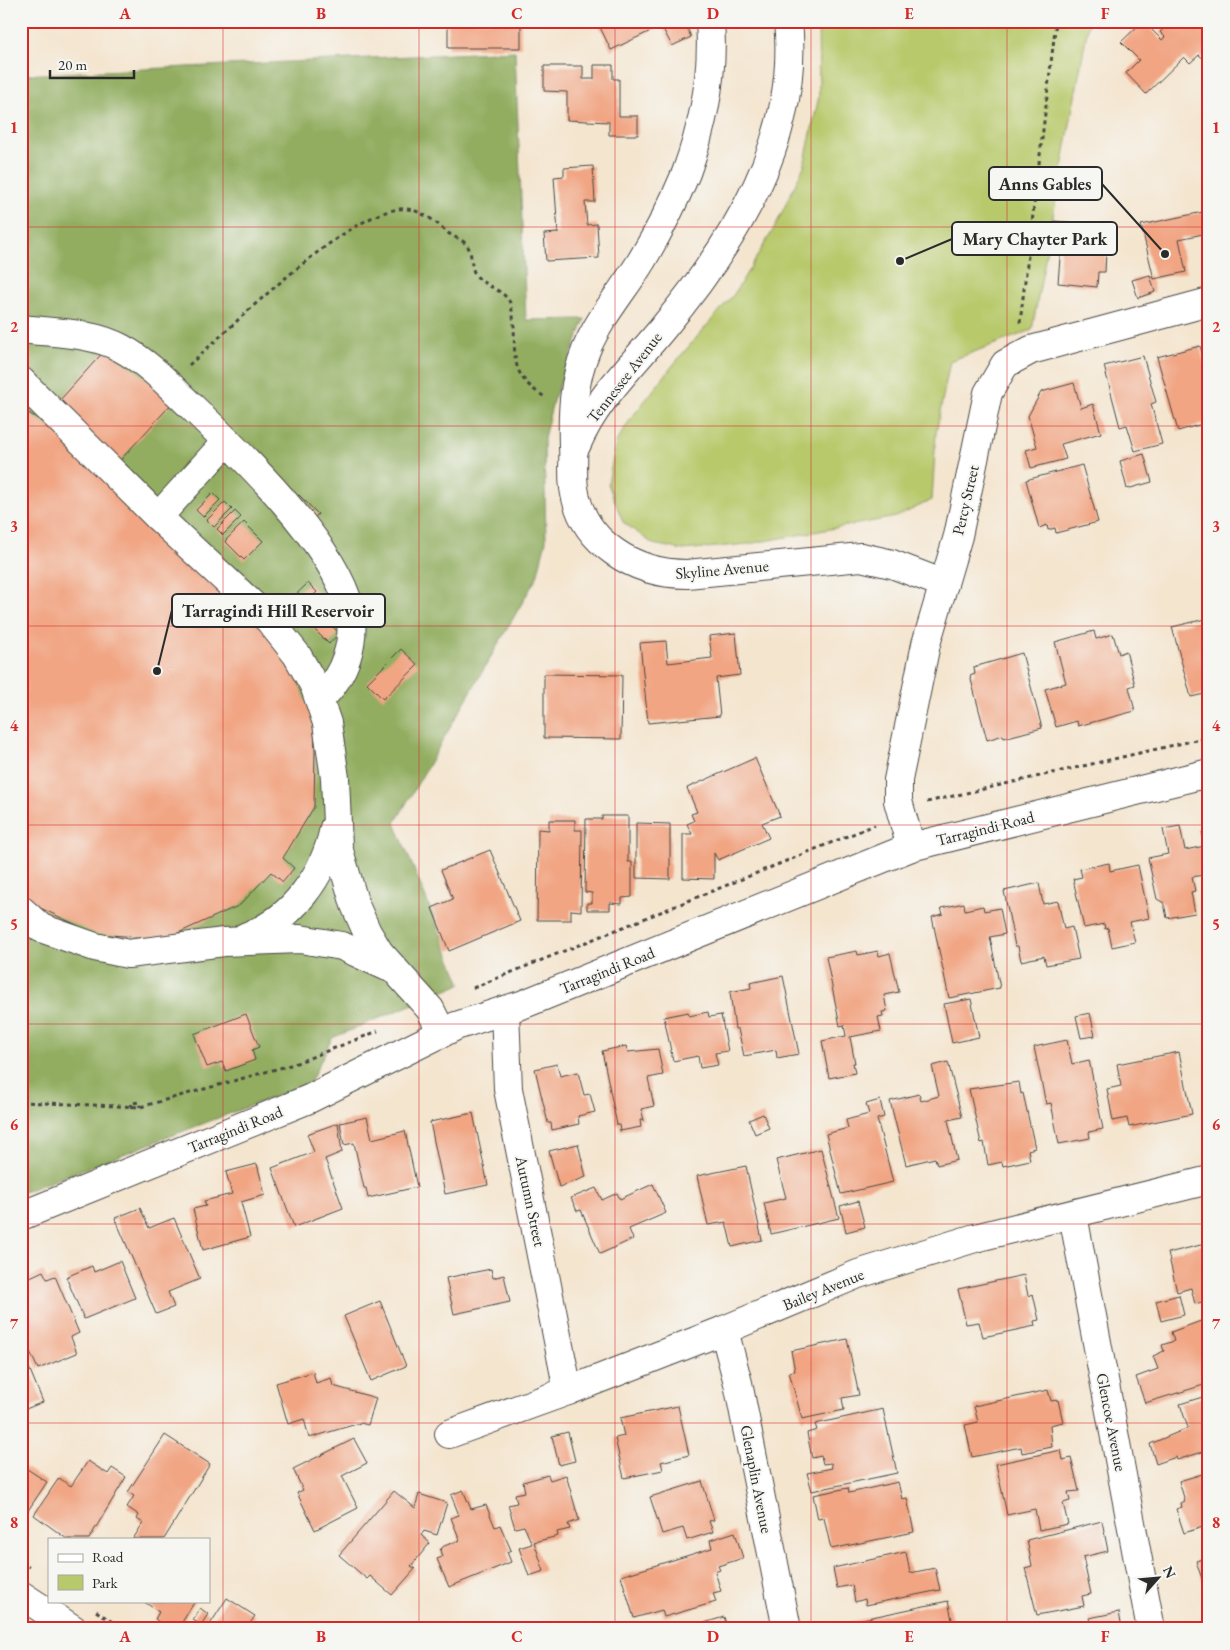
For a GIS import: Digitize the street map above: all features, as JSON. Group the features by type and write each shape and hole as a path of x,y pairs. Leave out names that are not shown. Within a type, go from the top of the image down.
{"street":[{"name":"Tennessee Avenue","path":"574,452 574,390 587,349 646,252 685,175 695,147 707,94 711,41 710,21"},
{"name":"Tennessee Avenue","path":"574,452 595,410 692,292 746,210 775,143 783,115 790,65 788,21"},
{"name":"Percy Street","path":"911,847 898,801 898,780 926,644 958,536 987,399 994,381 1005,364 1031,350 1209,302"},
{"path":"21,329 95,338 120,347 156,373 227,441 301,523 328,560 342,585 349,607 352,632 344,668 320,699"},
{"path":"21,381 158,517 276,628 307,671 320,699 331,742 336,778 338,847 355,905 367,932 394,970 430,1009 442,1032"},
{"path":"158,517 227,441"},
{"name":"Skyline Avenue","path":"574,452 574,489 585,519 593,532 617,555 652,571 667,574 686,574 861,557 892,564 944,584"},
{"name":"Tarragindi Road","path":"21,1216 315,1096 442,1032 484,1015 504,1010 911,847 1209,773"},
{"path":"224,942 243,938 260,930 298,900 308,889 322,865 333,834 336,815"},
{"path":"21,910 42,928 95,947 128,954 224,942 284,938 328,942 355,950 394,970"},
{"name":"Autumn Street","path":"504,1010 508,1088 568,1391"},
{"name":"Bailey Avenue","path":"449,1434 568,1391 724,1330 858,1274 975,1238 1209,1180"},
{"name":"Glencoe Avenue","path":"1073,1214 1151,1629"},
{"name":"Glenaplin Avenue","path":"724,1330 738,1383 787,1629"},
{"path":"21,1595 73,1629"}],"path":[{"path":"1020,325 1056,21"},
{"path":"183,370 286,278 332,242 376,214 401,209 428,216 452,236 466,244 472,257 474,273 483,282 505,296 511,305 514,356 520,374 532,387 553,401"},
{"path":"931,800 1209,737"},
{"path":"473,988 875,825"},
{"path":"21,1102 140,1108 294,1064 381,1030"},
{"path":"88,1606 123,1629"}],"green space":[{"path":"818,21 1089,21 1032,330 950,361 936,433 932,500 896,517 748,544 683,550 653,544 623,522 608,484 616,442 632,417 678,359 734,294 775,227 804,166 819,96"},
{"path":"515,51 526,320 585,319 553,401 544,438 546,541 537,577 395,823 461,984 332,1038 310,1083 21,1193 21,75"}],"building":[{"path":"305,21 350,21 350,25 305,25"},
{"path":"448,21 521,22 521,48 448,48"},
{"path":"597,21 656,21 659,27 611,50"},
{"path":"659,21 684,21 691,37 672,46"},
{"path":"1143,21 1162,40 1165,37 1160,32 1172,21 1209,21 1209,55 1204,59 1199,55 1190,63 1184,57 1146,94 1126,73 1139,60 1121,42"},
{"path":"594,65 613,65 613,79 619,79 619,116 638,116 638,135 609,135 609,122 567,120 567,92 544,91 544,66 583,66 583,79 594,79"},
{"path":"593,166 595,202 585,202 587,225 597,224 599,258 546,261 544,234 558,233 554,177 564,176 564,168"},
{"path":"1203,212 1208,233 1179,239 1186,272 1154,279 1141,225"},
{"path":"1054,221 1102,225 1100,251 1106,251 1105,272 1098,272 1097,287 1058,283 1062,233 1054,233"},
{"path":"1150,275 1155,292 1138,298 1132,280"},
{"path":"1200,346 1209,378 1209,422 1178,431 1157,357"},
{"path":"106,349 175,400 114,467 51,410"},
{"path":"1143,356 1156,402 1151,404 1162,444 1135,451 1127,425 1120,427 1104,366"},
{"path":"1074,383 1081,408 1093,404 1101,433 1061,444 1066,459 1031,468 1026,450 1037,447 1028,416 1041,392"},
{"path":"21,408 53,429 258,620 298,681 314,729 314,807 283,858 294,868 283,882 271,872 240,905 165,939 96,934 21,899"},
{"path":"1144,454 1152,482 1127,489 1120,461"},
{"path":"1082,465 1098,522 1056,533 1055,528 1048,530 1047,525 1039,528 1026,480"},
{"path":"213,493 220,500 203,517 196,510"},
{"path":"299,495 318,514 311,522 291,502"},
{"path":"225,502 232,509 214,527 207,520"},
{"path":"235,511 241,517 223,535 217,529"},
{"path":"244,522 263,541 244,560 225,541"},
{"path":"308,583 317,592 296,613 286,604"},
{"path":"313,608 339,633 329,644 303,618"},
{"path":"1205,619 1205,621 1209,620 1209,693 1191,697 1172,627"},
{"path":"1094,631 1096,639 1113,634 1119,654 1126,651 1135,685 1129,687 1135,711 1078,726 1077,721 1056,727 1045,689 1066,683 1055,642"},
{"path":"736,633 740,675 716,678 720,716 648,723 640,643 666,641 668,663 712,658 709,636"},
{"path":"401,649 418,665 383,699 367,683"},
{"path":"1022,653 1042,728 1004,738 1003,735 987,740 970,676 975,674 974,667"},
{"path":"544,674 622,675 621,739 544,738"},
{"path":"755,758 780,816 762,823 769,838 718,860 714,853 714,879 683,878 683,834 692,834 687,824 694,821 691,814 697,812 687,788"},
{"path":"602,816 628,816 628,862 632,862 632,897 622,898 622,904 610,903 610,910 587,910 587,903 592,903 592,893 585,892 586,819 602,819"},
{"path":"549,820 575,820 575,830 582,830 581,911 571,910 571,920 537,920 538,829 549,830"},
{"path":"636,823 670,824 670,879 636,878"},
{"path":"1180,826 1185,850 1205,846 1202,832 1209,831 1209,874 1192,877 1195,891 1191,892 1195,913 1167,918 1164,903 1157,899 1148,858 1168,854 1163,829"},
{"path":"490,850 520,921 449,951 432,908 453,899 441,870"},
{"path":"1109,863 1110,871 1138,865 1149,918 1130,922 1135,942 1112,947 1108,928 1105,929 1104,924 1084,928 1073,879 1082,877 1080,869"},
{"path":"1039,883 1043,904 1058,901 1064,929 1072,927 1079,959 1046,965 1044,956 1021,961 1018,946 1015,946 1004,891"},
{"path":"964,903 965,910 983,906 984,911 1000,908 1005,934 990,937 1000,988 949,998 932,917 943,914 941,908"},
{"path":"857,951 858,955 878,951 879,956 890,953 899,992 884,995 887,1011 882,1012 883,1016 878,1017 881,1031 850,1037 855,1073 829,1078 822,1041 846,1036 844,1025 840,1026 826,957"},
{"path":"783,976 799,1054 777,1058 776,1050 744,1056 738,1029 735,1029 730,992 751,988 750,983"},
{"path":"971,999 979,1037 952,1043 944,1004"},
{"path":"688,1012 689,1016 708,1012 709,1017 721,1015 728,1051 715,1053 718,1065 700,1068 698,1056 673,1061 664,1017"},
{"path":"1090,1013 1095,1036 1081,1038 1076,1016"},
{"path":"246,1014 259,1047 252,1050 255,1060 226,1071 222,1062 207,1067 194,1034"},
{"path":"1067,1040 1072,1064 1089,1060 1103,1129 1089,1132 1090,1138 1059,1144 1051,1103 1046,1104 1034,1047"},
{"path":"626,1046 628,1052 658,1049 663,1075 648,1078 654,1106 641,1109 644,1120 640,1120 641,1127 620,1131 619,1125 617,1125 602,1051"},
{"path":"1179,1052 1192,1114 1129,1127 1127,1118 1113,1121 1107,1089 1121,1086 1117,1064"},
{"path":"948,1062 962,1117 948,1120 957,1160 937,1165 935,1158 906,1165 890,1101 919,1094 921,1101 939,1096 932,1066"},
{"path":"557,1064 560,1076 578,1072 584,1095 590,1094 595,1112 578,1116 579,1124 552,1130 551,1123 548,1123 535,1069"},
{"path":"1019,1082 1035,1148 1028,1150 1030,1160 1003,1166 1002,1162 988,1165 984,1142 981,1143 969,1089"},
{"path":"880,1100 884,1117 877,1119 893,1182 841,1194 826,1134 848,1128 846,1120 869,1114 866,1104"},
{"path":"473,1113 488,1185 445,1194 430,1122"},
{"path":"763,1114 769,1128 755,1134 749,1120"},
{"path":"367,1117 372,1139 405,1131 417,1187 368,1198 354,1143 344,1145 340,1123"},
{"path":"338,1123 342,1152 325,1159 343,1208 294,1227 272,1168 314,1152 307,1134"},
{"path":"578,1144 586,1177 559,1187 549,1151"},
{"path":"821,1149 839,1218 771,1234 764,1203 786,1198 776,1160"},
{"path":"257,1164 265,1195 241,1202 250,1237 203,1250 193,1209 206,1206 204,1201 232,1194 226,1172"},
{"path":"746,1166 762,1240 732,1247 726,1222 708,1225 697,1176"},
{"path":"653,1184 666,1213 629,1229 633,1239 600,1254 581,1210 577,1211 571,1198 596,1188 602,1200 617,1193 620,1199"},
{"path":"858,1201 865,1227 846,1232 840,1206"},
{"path":"140,1208 149,1228 174,1218 200,1279 168,1292 174,1307 156,1314 115,1218"},
{"path":"1209,1243 1209,1300 1195,1304 1191,1288 1177,1292 1168,1253"},
{"path":"120,1261 135,1298 84,1319 66,1277 92,1266 94,1272"},
{"path":"21,1262 28,1278 43,1271 47,1279 55,1276 79,1333 71,1337 77,1353 38,1369 21,1332"},
{"path":"491,1269 493,1278 504,1275 510,1302 454,1314 446,1278"},
{"path":"1024,1275 1028,1296 1033,1294 1039,1320 1034,1321 1035,1326 983,1337 979,1322 966,1324 958,1289"},
{"path":"1179,1295 1184,1315 1161,1321 1156,1301"},
{"path":"380,1301 406,1366 371,1381 344,1316"},
{"path":"1209,1318 1209,1373 1204,1375 1207,1384 1145,1403 1136,1377 1158,1369 1153,1356 1164,1351 1162,1345 1174,1341 1171,1332"},
{"path":"847,1339 859,1395 842,1398 844,1410 802,1419 789,1372 795,1371 791,1351"},
{"path":"21,1348 43,1402 21,1411"},
{"path":"313,1372 316,1383 331,1378 333,1386 376,1398 368,1425 360,1423 309,1438 304,1419 288,1424 276,1383"},
{"path":"1048,1390 1051,1401 1058,1400 1063,1422 1050,1425 1052,1447 1022,1453 1021,1447 972,1457 965,1425 978,1422 974,1406"},
{"path":"1209,1395 1209,1450 1177,1460 1176,1457 1156,1464 1150,1444 1188,1428 1180,1404"},
{"path":"678,1406 689,1455 661,1462 663,1470 624,1478 615,1438 624,1436 620,1418"},
{"path":"883,1409 897,1473 812,1491 807,1473 832,1468 831,1463 823,1464 821,1456 812,1458 807,1433 817,1430 815,1424"},
{"path":"568,1432 575,1461 559,1465 552,1436"},
{"path":"165,1435 210,1464 165,1538 134,1538 143,1523 137,1519 139,1515 127,1507 134,1496 128,1492"},
{"path":"354,1439 367,1463 342,1476 358,1508 315,1530 297,1493 303,1490 293,1469"},
{"path":"1061,1450 1063,1460 1071,1458 1079,1491 1068,1492 1070,1501 1063,1503 1068,1524 1039,1530 1035,1509 1007,1515 996,1464"},
{"path":"88,1461 108,1474 112,1468 126,1477 90,1538 66,1538 34,1515 59,1478 71,1486"},
{"path":"21,1465 47,1482 21,1521"},
{"path":"1209,1472 1209,1525 1184,1533 1176,1509 1182,1507 1181,1503 1185,1501 1179,1481"},
{"path":"548,1475 550,1480 566,1475 579,1520 568,1524 570,1529 557,1532 558,1536 534,1542 544,1571 529,1576 519,1548 532,1544 524,1526 515,1528 508,1505 517,1503 515,1494 525,1492 523,1482"},
{"path":"702,1481 714,1520 709,1521 713,1532 687,1540 683,1528 662,1534 650,1497"},
{"path":"898,1482 902,1499 907,1498 914,1532 831,1549 824,1518 818,1519 813,1495 848,1488 849,1493"},
{"path":"463,1490 471,1509 486,1505 495,1527 500,1525 511,1550 507,1552 511,1562 449,1587 437,1559 442,1557 440,1550 444,1546 460,1540 451,1518 459,1515 451,1495"},
{"path":"394,1491 415,1508 419,1494 447,1503 437,1535 424,1531 421,1535 430,1543 411,1566 415,1569 392,1595 370,1576 367,1579 339,1555"},
{"path":"1102,1521 1108,1551 1083,1557 1091,1594 1082,1596 1084,1606 1037,1615 1025,1568 1032,1566 1027,1540"},
{"path":"735,1532 743,1558 718,1566 720,1570 715,1572 721,1591 713,1593 716,1602 664,1617 662,1610 634,1618 621,1576 712,1548 710,1540"},
{"path":"906,1552 910,1573 935,1568 940,1590 866,1605 865,1599 855,1602 852,1585 837,1588 833,1568"},
{"path":"1209,1557 1209,1583 1204,1585 1196,1561"},
{"path":"227,1598 255,1616 249,1625 256,1629 207,1629"},
{"path":"948,1601 954,1629 840,1629 839,1624"},
{"path":"144,1602 194,1602 178,1629 169,1629 155,1619 159,1612"},
{"path":"200,1608 208,1614 201,1625 193,1620"},
{"path":"1119,1612 1122,1629 1092,1629 1089,1618"},
{"path":"724,1617 728,1629 687,1629 687,1628"}],"place":[{"name":"Anns Gables","path":"1165,254"},
{"name":"Mary Chayter Park","path":"900,261"},
{"name":"Tarragindi Hill Reservoir","path":"157,671"}]}
